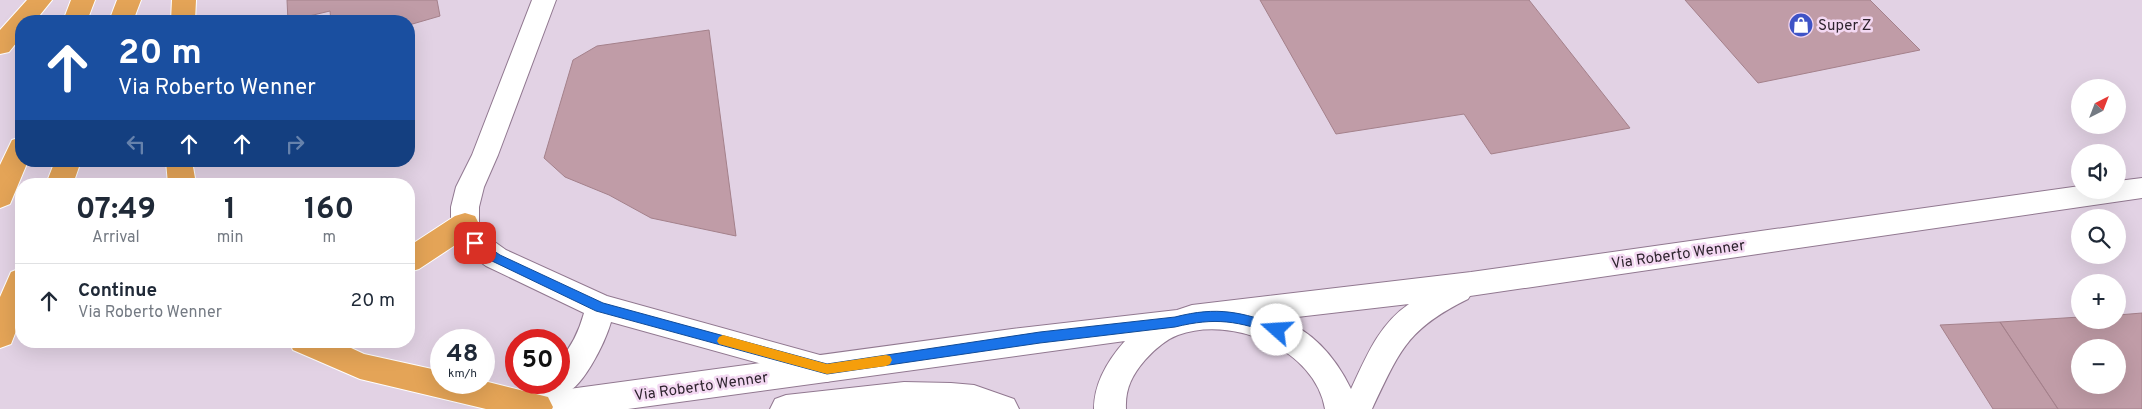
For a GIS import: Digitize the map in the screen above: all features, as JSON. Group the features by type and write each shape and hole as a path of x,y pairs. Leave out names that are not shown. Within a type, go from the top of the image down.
{"highway":[{"path":"28,15 40,0"},
{"path":"77,15 83,0"},
{"path":"123,15 129,0"},
{"path":"183,15 184,0"},
{"path":"0,46 15,30"},
{"path":"0,197 15,161"},
{"path":"415,257 465,224"},
{"path":"0,335 15,296"},
{"path":"320,348 360,366 531,408"}],"main road":[{"path":"544,0 485,155 470,187 464,207 465,224 475,243 496,258 601,307 827,369"},
{"name":"Via Roberto Wenner","path":"1214,315 1471,284 2142,188"},
{"path":"1356,409 1381,357 1402,327 1418,313 1471,284"},
{"path":"570,370 578,361 592,337 601,307"},
{"path":"1110,409 1110,400 1117,375 1131,353 1151,335 1175,322 1194,317 1214,315 1246,319 1261,324 1277,330 1305,348 1326,372 1340,400 1342,409"},
{"name":"Via Roberto Wenner","path":"531,408 827,369 1040,337 1175,322"},
{"path":"531,408 546,394"},
{"path":"786,409 833,402 929,395 976,399 1002,409"}],"shaded area":[{"path":"0,0 2142,0 2142,409 0,409"}],"building":[{"path":"287,0 437,0 440,16 415,23 415,15 330,15 330,11 313,15 288,15"},
{"path":"1260,0 1529,0 1630,128 1491,154 1464,114 1336,134"},
{"name":"Super Z","path":"1685,0 1870,0 1920,50 1758,83"},
{"path":"709,30 736,236 651,218 609,195 565,177 544,158 573,60 597,46"},
{"path":"2142,313 2142,409 2058,409 2000,322 2071,318 2071,329 2126,329 2126,314"},
{"path":"2000,322 2058,409 1993,409 1940,325"}],"slow traffic":[{"path":"723,341 827,369 886,360"}],"place":[{"name":"Super Z","path":"1801,25"}],"route":[{"path":"475,243 496,258 601,307 827,369 1040,337 1175,322 1194,317 1214,315 1246,319 1277,330"}]}
